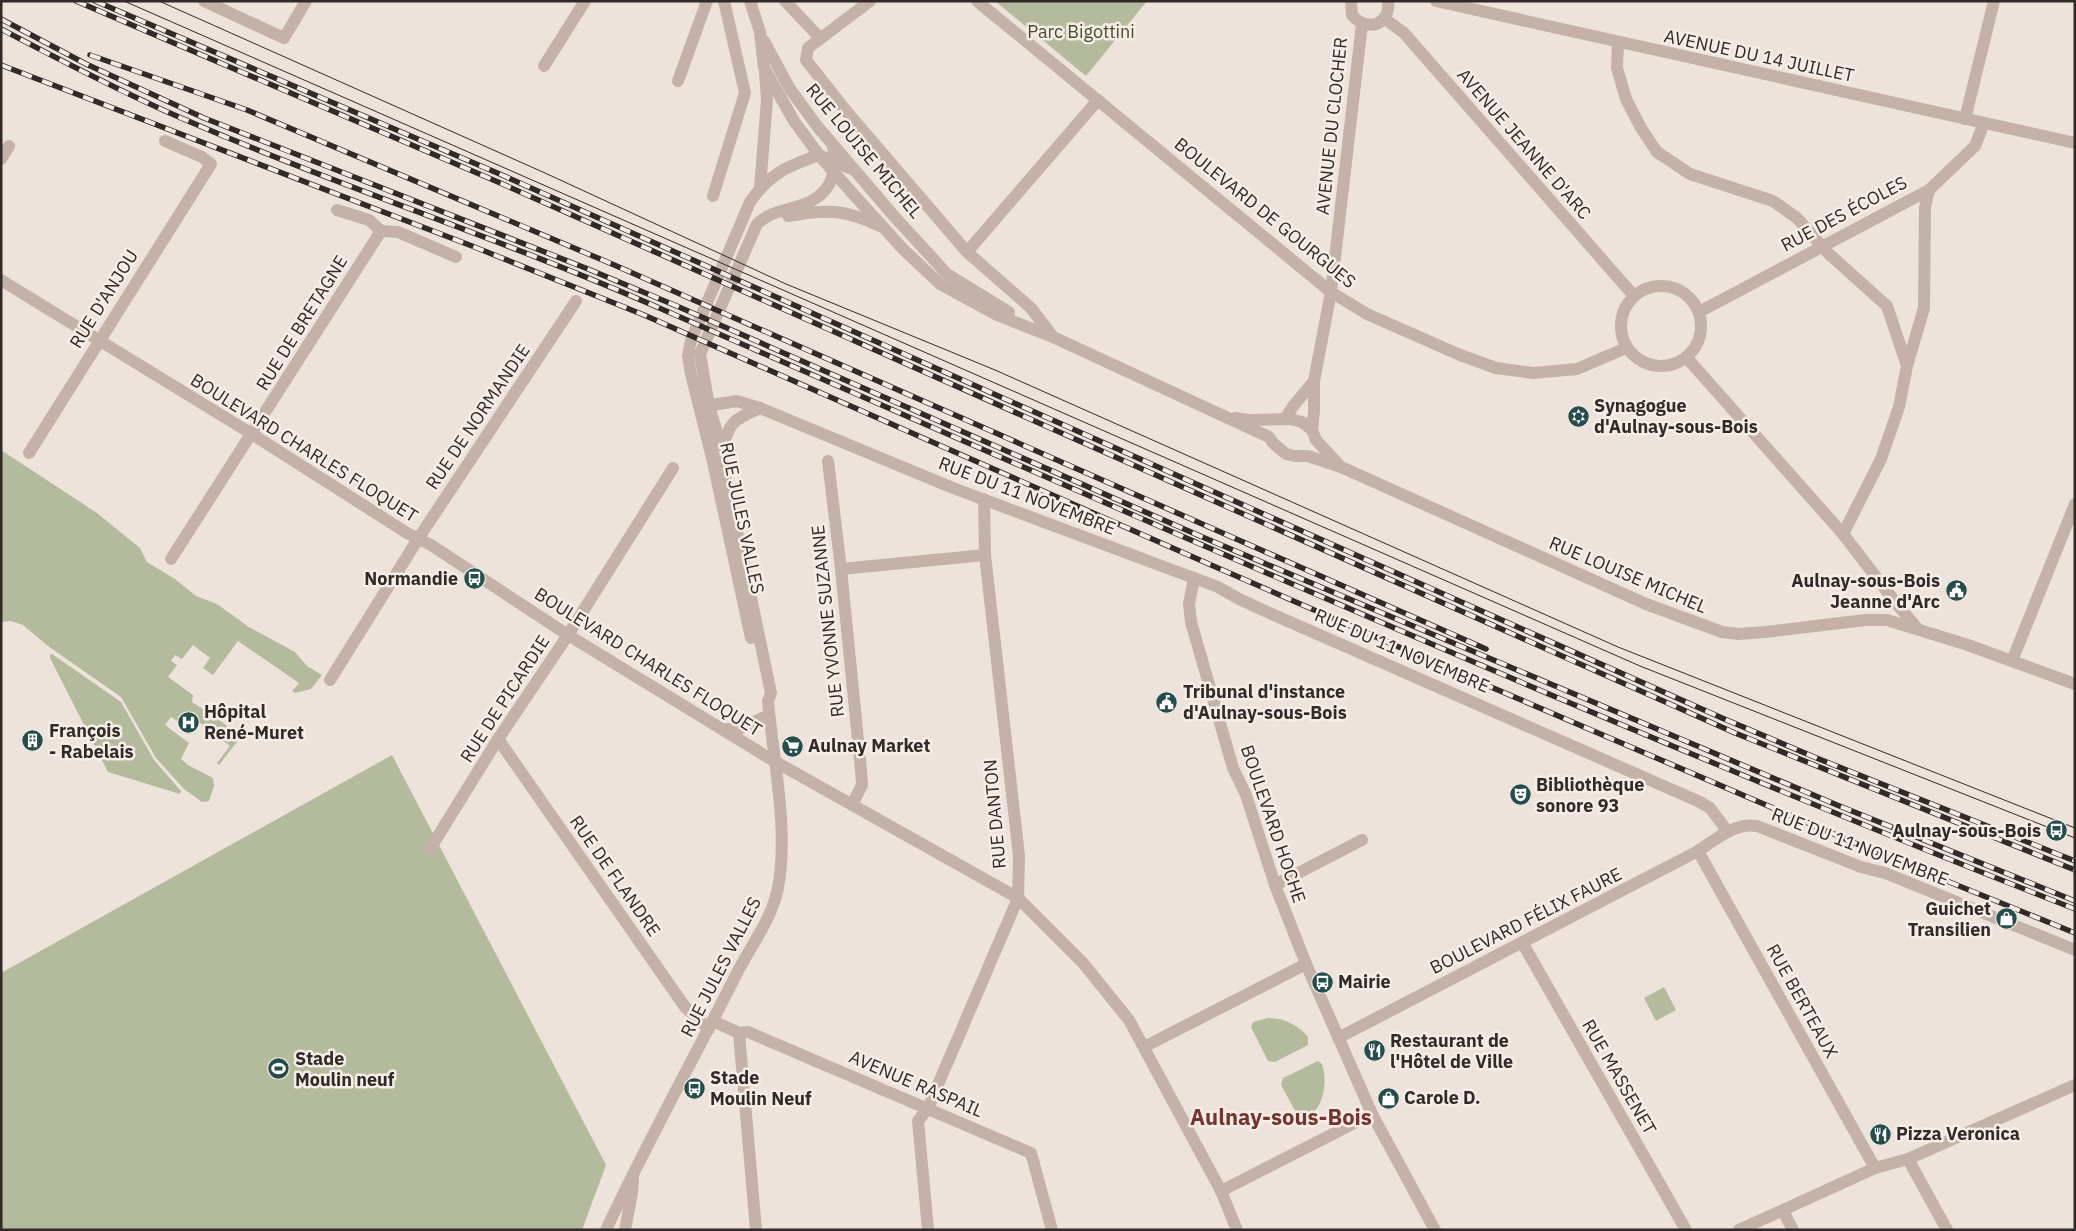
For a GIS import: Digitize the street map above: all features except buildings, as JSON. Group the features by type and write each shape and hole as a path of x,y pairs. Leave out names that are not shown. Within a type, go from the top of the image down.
{"street":[{"path":"204,1 284,38 306,1"},
{"path":"544,66 585,1"},
{"path":"678,81 707,1"},
{"path":"713,196 746,93 724,1"},
{"path":"750,1 760,32"},
{"path":"785,1 820,38"},
{"name":"RUE LOUISE MICHEL","path":"870,1 808,48 806,60 846,112 967,252 1031,308 1049,335"},
{"name":"BOULEVARD DE GOURGUES","path":"976,1 1332,292 1367,314 1460,355 1496,368 1534,373 1577,368 1626,348"},
{"path":"1351,1 1352,15 1362,24 1374,25 1384,18 1388,9 1388,1"},
{"name":"AVENUE DU 14 JUILLET","path":"1436,1 2075,143"},
{"path":"1965,119 1994,1"},
{"name":"AVENUE JEANNE D'ARC","path":"1384,18 1404,33 1634,296"},
{"name":"AVENUE DU CLOCHER","path":"1314,435 1314,381 1332,292 1362,24"},
{"name":"RUE LOUISE MICHEL","path":"760,32 764,68 794,121 819,155"},
{"name":"RUE LOUISE MICHEL","path":"760,32 790,89 833,146 947,274 1049,335"},
{"path":"1618,42 1618,68 1626,99 1657,152 1690,174 1773,201 1797,218 1821,246 1887,306 1906,366"},
{"path":"760,188 767,100 764,68"},
{"path":"967,252 1098,100"},
{"name":"RUE DES ÉCOLES","path":"1699,312 1928,190 1975,146 1984,123"},
{"name":"RUE D'ANJOU","path":"29,453 211,164 202,157 165,140"},
{"path":"1,158 9,146"},
{"path":"757,224 766,215 800,206 821,196 829,186 835,167 833,146"},
{"path":"760,188 784,168 819,155 835,167 854,170"},
{"name":"RUE LOUISE MICHEL","path":"835,167 884,228 940,284 998,315 1049,335 1269,437 1286,454 1308,456 1341,467 1646,604 1722,632 1738,634 1766,632 1865,620 1887,620 1917,628 2075,684"},
{"name":"RUE JULES VALLES","path":"606,1230 633,1173 736,974 759,936 779,885 782,863 781,835 768,701 771,693 722,460 722,449 689,364 690,340 732,241 750,202 760,188"},
{"path":"1843,534 1881,459 1899,407 1906,366 1924,308 1925,207 1928,190"},
{"path":"337,210 368,220 380,231 398,232 456,257"},
{"path":"757,224 798,214 834,211 861,217 884,228"},
{"name":"RUE JULES VALLES","path":"757,224 702,346 700,362 704,406 764,694 768,701"},
{"name":"RUE DE BRETAGNE","path":"171,559 380,231"},
{"name":"BOULEVARD CHARLES FLOQUET","path":"1,280 252,434 418,539 431,545 568,635 774,760 1018,898 1062,940 1124,1013 1221,1191 1237,1230"},
{"path":"1658,286 1671,287 1688,297 1699,312 1702,325 1695,349 1687,358 1675,365 1661,367 1647,365 1635,358 1626,348 1620,326 1622,315 1626,304 1645,289 1658,286"},
{"name":"RUE DE NORMANDIE","path":"330,680 418,539 576,301"},
{"path":"1687,358 1843,534 1917,628"},
{"name":"AVENUE DU CLOCHER","path":"1281,420 1314,381"},
{"name":"RUE DU 11 NOVEMBRE","path":"704,406 737,401 760,408 953,488 1218,587 1239,600 1700,802 1710,808 1728,832 1744,825 1757,826 1862,867 1885,873 2075,950"},
{"path":"722,449 727,428 738,418 760,408"},
{"name":"RUE LOUISE MICHEL","path":"1224,416 1248,420 1298,420 1314,435 1341,467"},
{"path":"1269,437 1271,428 1281,420"},
{"path":"1308,456 1314,449 1314,435"},
{"name":"RUE YVONNE SUZANNE","path":"828,461 841,569 862,785 852,805"},
{"name":"RUE DE PICARDIE","path":"430,850 498,739 568,635 673,468"},
{"name":"RUE DANTON","path":"928,1230 918,1121 928,1108 1018,898 1019,856 985,555 984,499"},
{"path":"2012,661 2075,504"},
{"path":"841,569 985,555"},
{"name":"BOULEVARD HOCHE","path":"1194,578 1190,604 1191,622 1233,768 1246,795 1275,885 1306,964 1372,1114 1435,1230"},
{"path":"725,729 739,729 769,715"},
{"name":"RUE DE FLANDRE","path":"498,739 685,1007 711,1025"},
{"name":"BOULEVARD FÉLIX FAURE","path":"1338,1038 1698,851 1728,832"},
{"path":"1275,885 1362,840"},
{"name":"RUE BERTEAUX","path":"1698,851 1875,1168"},
{"name":"RUE MASSENET","path":"1522,942 1686,1230"},
{"path":"1144,1047 1306,964"},
{"name":"AVENUE RASPAIL","path":"711,1025 739,1033 748,1032 1031,1153 1052,1230"},
{"path":"739,1033 756,1230"},
{"path":"1739,1230 1875,1168 1908,1159 2075,1085"},
{"path":"1221,1191 1372,1114"},
{"path":"1908,1159 1947,1230"},
{"name":"RUE JULES VALLES","path":"625,1230 632,1193 633,1173"},
{"path":"1783,1211 1793,1230"}],"green space":[{"name":"Parc Bigottini","path":"995,1 1147,1 1086,76"},
{"path":"1,450 97,513 140,548 147,562 175,579 196,596 217,604 249,627 295,652 307,666 322,675 311,689 295,693 292,691 299,683 238,641 213,675 203,668 210,658 193,645 182,659 175,655 171,661 177,665 168,677 193,695 192,702 225,724 239,737 219,765 217,763 230,746 187,713 179,722 171,717 165,725 189,743 181,759 188,765 213,778 214,786 209,801 202,802 184,789 156,758 121,697 48,646 23,625 11,621 1,622"},
{"path":"52,654 121,702 154,760 181,791 180,794 108,772 50,658"},
{"name":"Stade Moulin neuf","path":"392,755 606,1165 582,1230 1,1230 1,973"},
{"path":"1664,987 1676,1010 1656,1021 1644,998"},
{"path":"1268,1018 1280,1019 1300,1029 1308,1037 1308,1045 1275,1062 1268,1061 1251,1027 1253,1022"},
{"path":"1318,1061 1322,1064 1325,1080 1320,1104 1315,1111 1302,1120 1299,1118 1281,1085 1283,1078"}],"tram line":[{"path":"124,1 1640,666 2075,838"},
{"path":"159,1 545,173 786,284 995,370 1618,647 2075,828"}],"railway":[{"path":"76,1 498,182 1735,733 2075,870"},
{"path":"95,1 502,175 1722,718 1819,759 2075,861"},
{"path":"1,19 86,64 204,118 588,269 679,307 1200,536 1837,805 2075,901"},
{"path":"1,29 122,91 224,136 596,281 1363,615 1718,765 2075,909"},
{"path":"90,55 247,110 612,264 1486,649"},
{"path":"1,65 472,246 644,315 1470,678 1878,853 2075,933"}],"place":[{"name":"Synagogue d'Aulnay-sous-Bois","path":"1578,416"},
{"name":"Normandie","path":"474,579"},
{"name":"Aulnay-sous-Bois Jeanne d'Arc","path":"1956,591"},
{"name":"Tribunal d'instance d'Aulnay-sous-Bois","path":"1167,702"},
{"name":"Hôpital René-Muret","path":"188,722"},
{"name":"François - Rabelais","path":"33,741"},
{"name":"Aulnay Market","path":"792,746"},
{"name":"Bibliothèque sonore 93","path":"1520,795"},
{"name":"Aulnay-sous-Bois","path":"2057,831"},
{"name":"Guichet Transilien","path":"2007,919"},
{"name":"Mairie","path":"1322,982"},
{"name":"Restaurant de l'Hôtel de Ville","path":"1374,1051"},
{"name":"Stade Moulin neuf","path":"279,1069"},
{"name":"Stade Moulin Neuf","path":"694,1088"},
{"name":"Carole D.","path":"1388,1098"},
{"name":"Pizza Veronica","path":"1880,1134"}],"district":[{"name":"Aulnay-sous-Bois","path":"1281,1117"}]}
